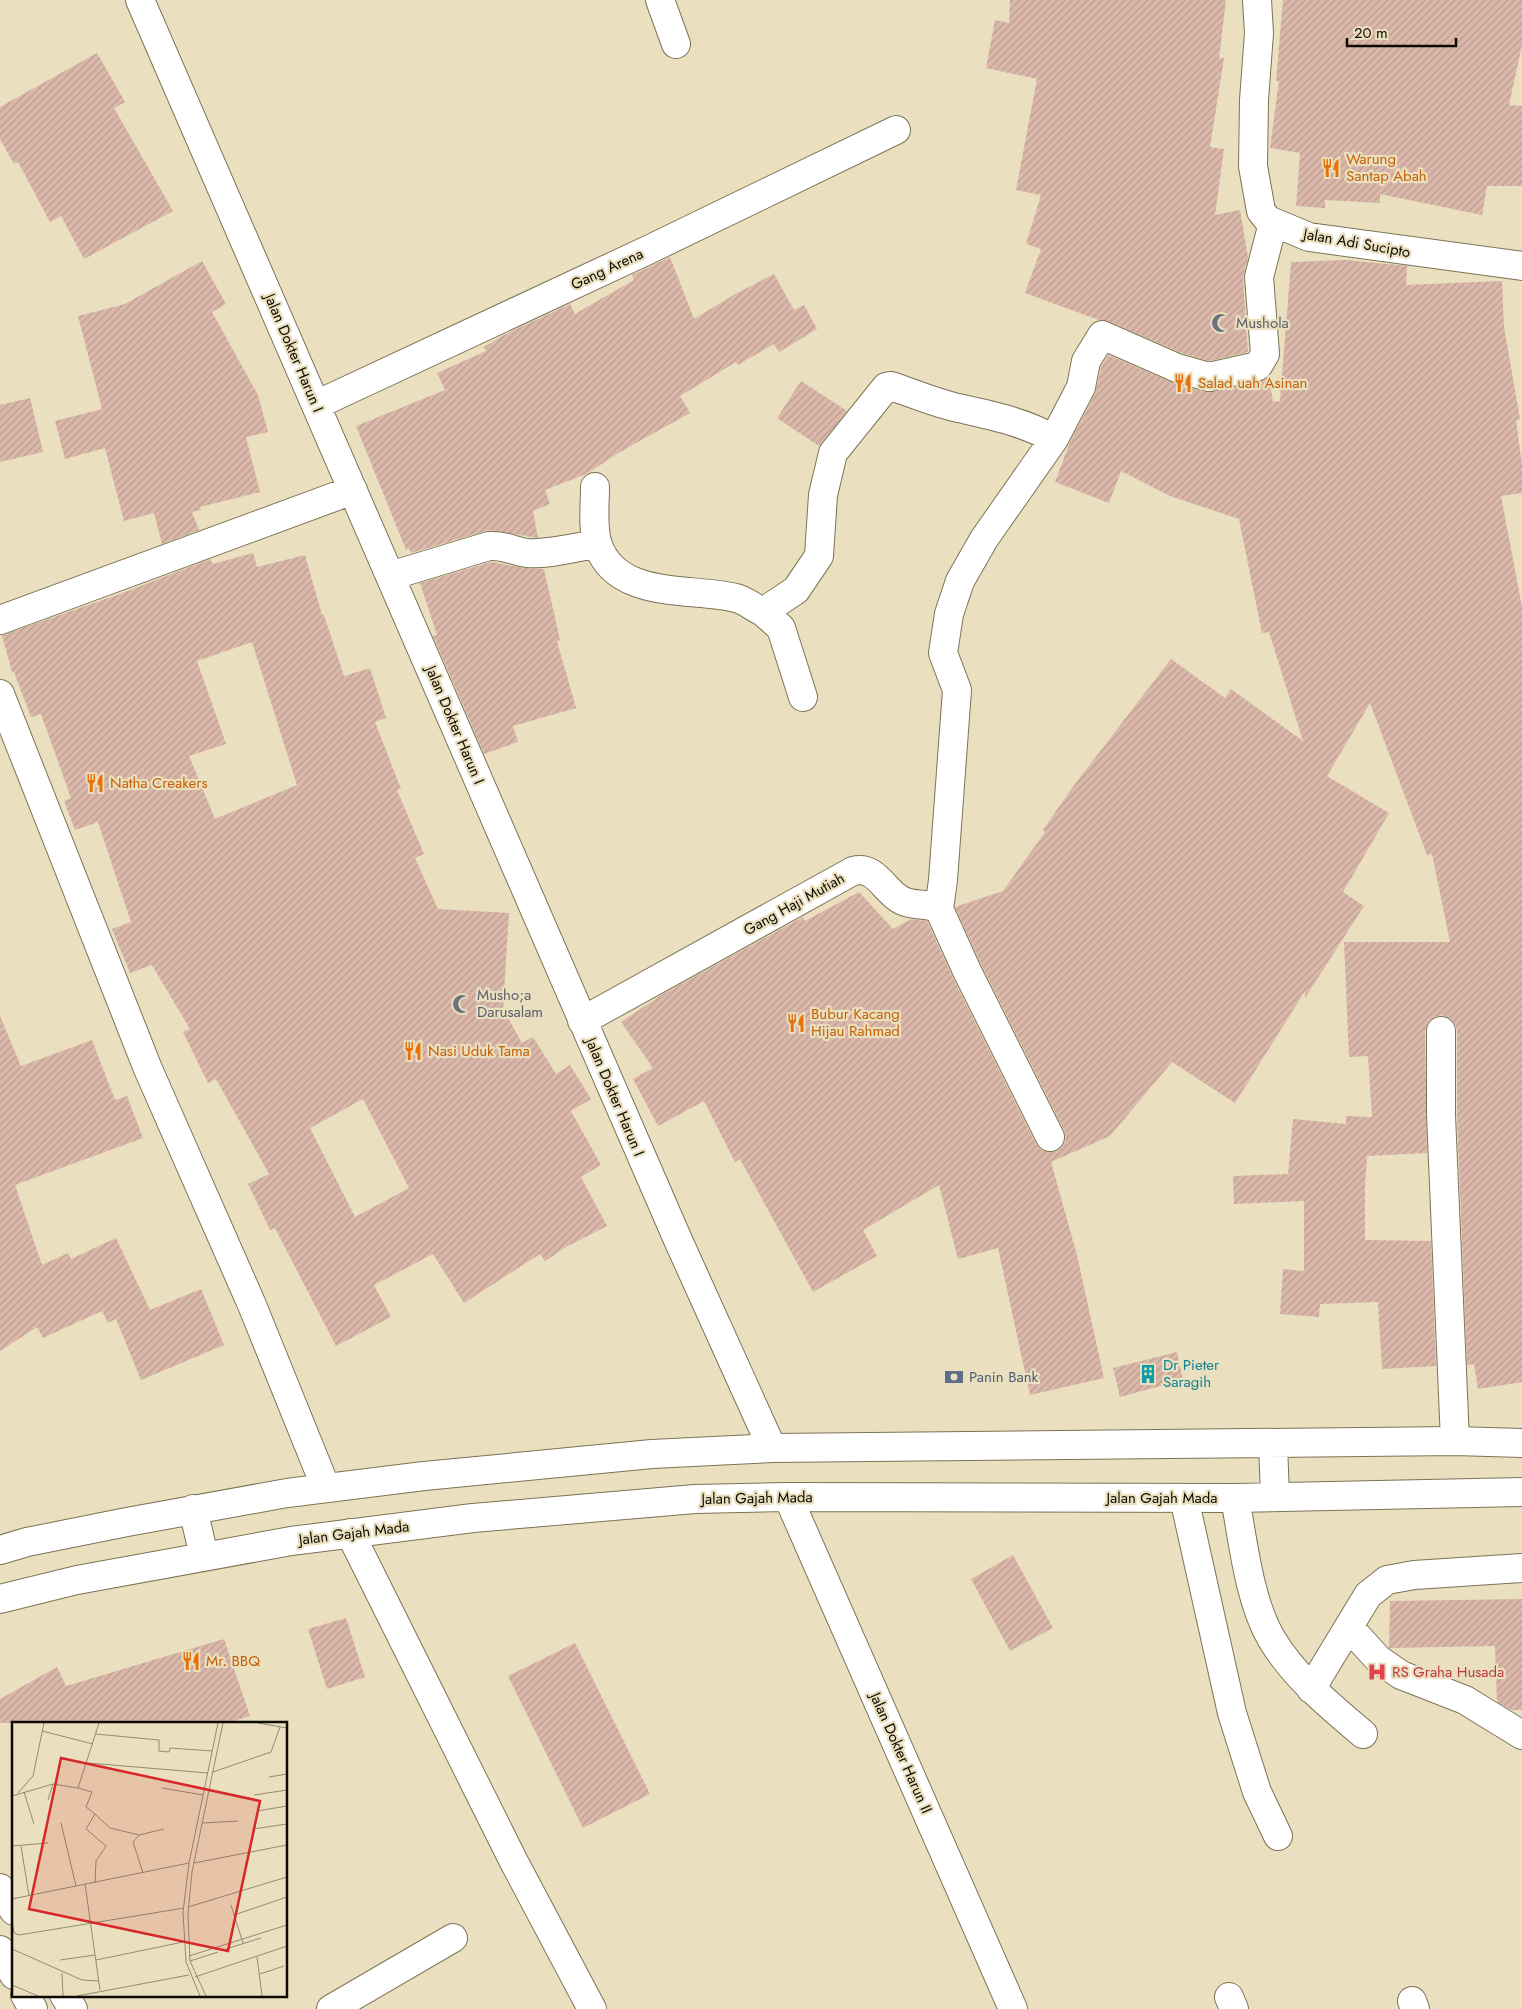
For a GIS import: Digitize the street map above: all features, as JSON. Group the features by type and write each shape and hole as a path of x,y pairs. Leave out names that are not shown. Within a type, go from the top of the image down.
{"street":[{"name":"Jalan Dokter Harun I","path":"140,0 678,1240 772,1448"},
{"path":"660,0 676,44"},
{"path":"1050,1137 967,972 939,908 943,880 957,690 943,653 949,614 960,581 984,539 1054,439 1081,387 1086,361 1102,335 1177,368 1209,377 1258,366 1265,354 1259,277 1273,223 1261,211 1253,166 1254,100 1259,32 1257,0"},
{"name":"Gang Arena","path":"316,405 648,250 896,130"},
{"name":"Jalan Adi Sucipto","path":"1273,223 1309,237 1522,266"},
{"path":"763,612 796,590 819,556 822,495 833,453 886,387 891,386 952,407 1002,417 1039,431 1054,439"},
{"path":"595,488 597,544 607,562 629,579 652,587 737,598 763,612 781,628 803,697"},
{"path":"0,620 353,490"},
{"path":"390,576 489,546 500,545 525,553 535,553 597,544"},
{"path":"0,694 148,1069 252,1305 326,1488"},
{"name":"Gang Haji Mutiah","path":"582,1020 853,871 862,869 871,872 900,900 914,905 932,905 939,908"},
{"path":"1441,1031 1441,1115 1455,1441"},
{"path":"0,1550 58,1536 193,1509 326,1488 537,1464 652,1454 772,1448 1455,1441 1522,1442"},
{"path":"1273,1444 1275,1497"},
{"name":"Jalan Gajah Mada","path":"0,1599 77,1580 204,1556 350,1533 586,1507 695,1499 788,1497 1235,1498 1522,1492"},
{"name":"Jalan Dokter Harun II","path":"788,1497 1013,2009"},
{"path":"1184,1498 1232,1713 1256,1792 1278,1836"},
{"path":"1235,1498 1256,1601 1271,1638 1311,1689 1364,1734"},
{"path":"193,1509 204,1556"},
{"path":"350,1533 513,1860 592,2009"},
{"path":"1311,1689 1368,1595 1387,1580 1414,1575 1522,1568"},
{"path":"1349,1627 1378,1659 1401,1675 1465,1700 1522,1735"},
{"path":"0,1888 12,1908"},
{"path":"330,2009 371,1999 453,1938"},
{"path":"0,1950 12,1971"},
{"path":"26,1996 33,2009"},
{"path":"65,1996 73,2009"}],"building":[{"path":"1010,0 1226,0 1219,58 1224,58 1210,147 1224,149 1215,215 1240,210 1248,257 1243,278 1248,352 1209,361 1182,353 1108,321 1099,320 1025,293 1041,249 1026,244 1041,195 1016,190 1037,79 986,68 995,20 1009,23"},
{"path":"1283,0 1522,0 1522,45 1509,105 1522,106 1522,186 1487,186 1482,215 1380,194 1380,203 1325,200 1325,208 1296,206 1300,153 1270,148 1279,81 1276,81"},
{"path":"97,53 125,102 114,108 173,211 84,259 61,216 50,222 18,162 14,164 0,139 0,107"},
{"path":"670,257 694,319 737,293 774,274 794,310 804,305 817,329 779,352 774,344 738,365 736,362 680,396 690,413 620,452 586,474 545,490 550,504 533,511 538,538 489,530 411,553 409,548 406,550 356,426 445,390 437,373 486,351 484,347 504,335 570,304 575,314 634,280 632,275"},
{"path":"1346,260 1407,266 1406,285 1502,281 1504,327 1520,419 1516,420 1522,465 1522,493 1501,496 1522,607 1522,1382 1478,1389 1474,1364 1467,1365 1457,1115 1457,1031 1455,1024 1449,1018 1441,1015 1434,1017 1428,1023 1425,1031 1427,1153 1367,1156 1365,1187 1365,1240 1431,1241 1436,1366 1382,1369 1378,1302 1320,1304 1319,1317 1280,1314 1283,1269 1304,1271 1304,1201 1234,1204 1233,1176 1288,1174 1293,1119 1346,1124 1346,1116 1372,1117 1368,1056 1349,1057 1344,942 1450,942 1432,854 1427,855 1370,703 1327,776 1389,813 1343,892 1364,906 1305,998 1305,991 1235,1103 1172,1062 1110,1136 1051,1162 1077,1255 1104,1378 1030,1395 998,1248 958,1259 939,1185 863,1230 877,1256 813,1292 740,1159 735,1162 704,1101 658,1126 633,1079 653,1068 621,1022 663,994 803,917 805,921 859,892 893,929 912,919 927,921 953,978 1036,1144 1041,1150 1049,1152 1057,1151 1063,1146 1066,1138 1064,1130 981,964 955,907 1003,891 1045,832 1043,830 1072,788 1171,659 1225,698 1231,689 1303,741 1269,632 1262,633 1239,519 1170,496 1121,471 1109,503 1055,482 1070,442 1095,394 1101,367 1108,355 1171,382 1205,392 1261,381 1269,377 1273,402 1280,401 1291,262"},
{"path":"202,261 226,304 212,312 258,395 268,432 246,437 260,492 200,507 201,510 192,512 199,530 162,544 154,513 124,521 105,448 65,459 55,421 102,409 78,316 125,304"},
{"path":"801,381 847,411 819,446 777,418"},
{"path":"30,398 43,452 0,462 0,405"},
{"path":"253,553 257,567 305,555 322,615 324,615 344,676 370,668 386,718 375,722 401,789 397,790 424,854 415,858 438,909 509,913 503,1009 522,1043 533,1037 556,1074 570,1065 591,1099 571,1111 601,1165 581,1177 607,1226 566,1247 545,1261 540,1254 464,1303 433,1254 374,1285 391,1317 336,1346 275,1228 270,1230 248,1184 269,1174 216,1079 208,1083 183,1032 190,1029 152,965 130,973 112,929 131,922 98,822 75,830 64,801 71,798 41,714 31,717 14,672 12,672 2,635 120,594 210,559 213,564","holes":["252,642 297,785 215,819 189,756 226,744 197,661","363,1099 409,1188 355,1217 310,1128"]},
{"path":"491,562 524,568 544,569 560,640 557,641 576,708 513,726 518,742 484,754 433,636 437,635 420,583"},
{"path":"0,1016 21,1066 92,1040 115,1100 127,1096 143,1138 15,1185 42,1265 68,1253 71,1259 116,1238 150,1310 201,1289 224,1345 141,1380 116,1319 108,1323 102,1311 43,1338 37,1327 0,1351"},
{"name":"Dr Pieter Saragih","path":"1177,1352 1183,1380 1120,1397 1113,1368"},
{"path":"1013,1555 1053,1628 1010,1651 971,1579"},
{"path":"1522,1599 1522,1710 1511,1710 1497,1702 1495,1646 1389,1648 1390,1601"},
{"path":"346,1618 365,1677 327,1689 308,1629"},
{"name":"Mr. BBQ","path":"224,1639 250,1716 230,1722 0,1723 0,1699 57,1667 66,1686"},
{"path":"575,1643 650,1794 583,1828 508,1676"}],"place":[{"name":"Warung Santap Abah","path":"1331,168"},
{"name":"Mushola","path":"1221,323"},
{"name":"Salad uah Asinan","path":"1183,383"},
{"name":"Natha Creakers","path":"95,783"},
{"name":"Musho;a Darusalam","path":"462,1004"},
{"name":"Bubur Kacang Hijau Rahmad","path":"796,1023"},
{"name":"Nasi Uduk Tama","path":"413,1051"},
{"name":"Dr Pieter Saragih","path":"1148,1374"},
{"name":"Panin Bank","path":"954,1377"},
{"name":"Mr. BBQ","path":"191,1661"},
{"name":"RS Graha Husada","path":"1377,1672"}]}
